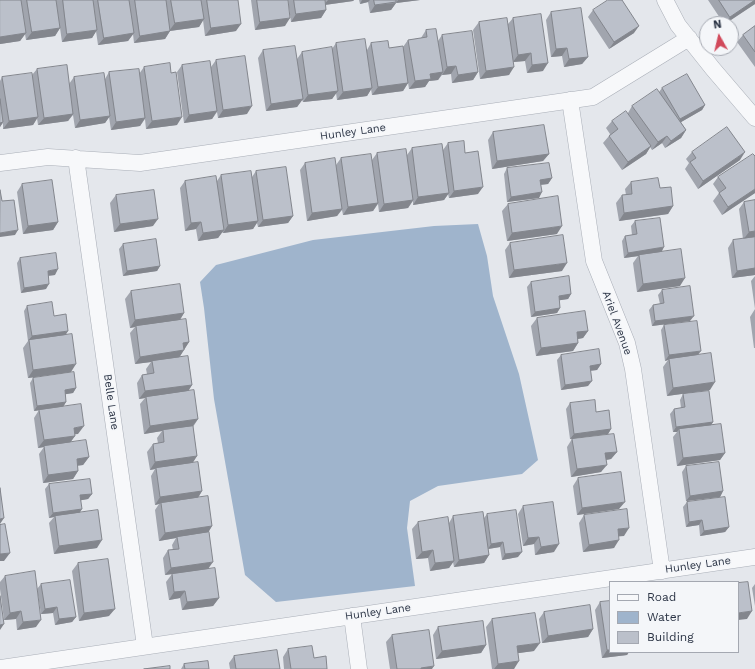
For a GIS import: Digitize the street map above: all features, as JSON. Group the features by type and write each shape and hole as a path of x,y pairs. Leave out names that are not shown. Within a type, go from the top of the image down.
{"street":[{"path":"665,0 678,25 755,118"},
{"name":"Hunley Lane","path":"0,163 48,157 140,163 592,97 689,38"},
{"name":"Ariel Avenue","path":"570,100 594,262 627,343 633,369 662,571"},
{"name":"Belle Lane","path":"76,158 145,646"},
{"name":"Hunley Lane","path":"0,668 755,557"},
{"path":"352,616 359,669"}],"water":[{"path":"478,224 487,256 493,296 519,374 538,460 522,474 438,486 410,501 407,528 415,586 276,602 245,575 214,399 200,282 216,265 313,240 434,226"}],"building":[{"path":"0,0 21,0 26,33 0,37"},
{"path":"27,0 56,0 60,28 32,32"},
{"path":"63,0 93,0 97,30 67,34"},
{"path":"98,0 129,0 134,33 104,38"},
{"path":"135,0 166,0 170,31 140,36"},
{"path":"171,0 201,0 204,19 175,23"},
{"path":"207,0 238,0 241,24 211,28"},
{"path":"257,0 288,0 290,18 260,22"},
{"path":"294,0 325,0 326,10 296,14"},
{"path":"374,0 396,0 396,2 375,5"},
{"path":"608,0 622,0 639,26 614,42 593,10"},
{"path":"719,0 755,0 731,16 729,16"},
{"path":"581,8 588,57 569,59 567,48 556,49 551,12"},
{"path":"541,14 548,63 532,65 531,53 518,55 513,18"},
{"path":"507,18 514,67 486,71 479,22"},
{"path":"755,26 755,52 743,35"},
{"path":"436,29 443,72 430,74 431,79 415,81 408,40 427,37 426,30"},
{"path":"472,31 478,72 458,75 456,66 447,67 442,35"},
{"path":"365,39 372,88 343,92 336,43"},
{"path":"388,41 389,48 403,46 408,83 378,87 371,43"},
{"path":"295,46 303,99 271,104 263,50"},
{"path":"332,47 338,91 308,95 302,52"},
{"path":"245,56 252,106 223,110 216,60"},
{"path":"210,61 217,111 189,115 182,65"},
{"path":"170,63 171,73 176,72 182,117 152,121 144,67"},
{"path":"67,65 73,114 44,118 37,69"},
{"path":"139,69 145,118 116,122 109,72"},
{"path":"32,73 38,117 9,121 2,77"},
{"path":"104,73 110,116 80,120 74,77"},
{"path":"687,74 705,105 680,119 662,88"},
{"path":"657,89 686,130 671,141 667,136 658,142 632,106"},
{"path":"0,99 3,122 0,123"},
{"path":"626,111 651,146 628,162 609,136 618,129 612,121"},
{"path":"544,125 549,154 497,161 493,132"},
{"path":"727,127 745,152 703,181 690,162 696,158 692,152"},
{"path":"464,141 465,153 478,151 483,187 454,191 448,143"},
{"path":"442,144 449,193 418,197 412,148"},
{"path":"406,149 413,200 384,204 377,153"},
{"path":"371,154 378,203 348,207 341,158"},
{"path":"753,154 755,156 755,189 728,207 719,193 726,188 718,177"},
{"path":"335,158 342,209 312,213 305,163"},
{"path":"549,163 552,178 540,180 542,192 511,197 507,168"},
{"path":"286,167 293,216 263,220 256,171"},
{"path":"251,171 258,221 228,225 221,175"},
{"path":"216,176 224,230 203,233 201,222 191,223 185,181"},
{"path":"658,178 660,188 671,187 673,206 624,213 622,195 632,194 631,182"},
{"path":"52,180 58,222 28,226 22,184"},
{"path":"0,190 2,201 14,200 18,230 0,233"},
{"path":"154,190 158,219 120,224 116,195"},
{"path":"558,196 562,226 512,233 508,204"},
{"path":"755,200 755,231 749,232 744,202"},
{"path":"660,218 664,247 628,253 625,236 637,234 635,221"},
{"path":"563,235 567,263 514,270 510,243"},
{"path":"755,237 755,268 737,271 733,240"},
{"path":"156,239 160,266 127,271 123,244"},
{"path":"681,249 685,278 643,284 639,255"},
{"path":"56,253 58,269 48,271 49,284 24,288 20,258"},
{"path":"569,276 571,294 559,296 560,308 535,312 531,282"},
{"path":"180,284 184,313 135,320 131,291"},
{"path":"690,286 694,316 655,321 653,305 664,303 662,290"},
{"path":"52,302 54,316 66,314 68,331 32,336 27,306"},
{"path":"585,311 588,331 577,332 578,343 541,348 537,318"},
{"path":"186,319 189,342 183,343 184,350 140,357 136,326"},
{"path":"697,321 701,351 669,355 664,325"},
{"path":"72,334 76,364 33,370 29,340"},
{"path":"599,349 601,364 590,366 592,381 565,385 561,355"},
{"path":"711,353 715,382 673,388 669,359"},
{"path":"188,356 192,385 145,391 142,375 154,373 152,361"},
{"path":"74,372 76,388 65,390 66,402 37,406 33,378"},
{"path":"194,390 198,419 150,426 146,397"},
{"path":"709,391 713,422 676,427 674,409 685,407 683,394"},
{"path":"595,400 596,412 609,410 611,429 574,434 570,403"},
{"path":"81,404 84,426 74,428 75,436 44,440 39,410"},
{"path":"721,424 725,453 683,458 679,429"},
{"path":"193,426 197,456 155,462 153,444 164,442 163,430"},
{"path":"614,434 617,452 605,453 607,465 577,469 572,439"},
{"path":"86,440 89,457 77,459 78,471 48,475 44,446"},
{"path":"198,462 202,491 160,497 156,468"},
{"path":"719,462 723,491 690,496 686,466"},
{"path":"621,472 625,502 582,508 578,478"},
{"path":"90,479 92,494 80,495 82,509 53,513 49,484"},
{"path":"0,488 4,518 0,519"},
{"path":"208,496 212,526 165,533 161,503"},
{"path":"725,497 729,527 704,531 702,520 689,522 687,502"},
{"path":"553,502 559,544 541,547 539,537 528,538 523,506"},
{"path":"627,509 629,528 618,529 619,540 589,545 584,515"},
{"path":"98,510 102,540 59,546 55,516"},
{"path":"516,510 522,552 505,554 503,542 491,544 487,514"},
{"path":"483,512 489,555 459,560 453,516"},
{"path":"448,517 454,561 435,563 433,550 422,552 418,522"},
{"path":"5,524 10,553 0,554 0,525"},
{"path":"209,532 213,562 171,568 168,550 179,549 177,537"},
{"path":"108,559 115,609 84,613 78,563"},
{"path":"215,568 219,598 187,602 185,591 174,592 172,574"},
{"path":"35,571 41,620 23,622 21,611 10,613 5,576"},
{"path":"70,580 76,617 59,619 57,607 45,609 41,584"},
{"path":"748,582 752,611 739,613 739,583"},
{"path":"0,596 4,624 0,625"},
{"path":"609,601 609,650 607,650 600,602"},
{"path":"590,605 593,629 548,636 544,612"},
{"path":"535,613 540,643 517,646 519,661 498,664 492,619"},
{"path":"483,621 486,645 442,651 438,627"},
{"path":"429,630 434,666 421,669 397,669 392,635"},
{"path":"312,646 314,658 326,656 327,669 291,669 288,649"},
{"path":"277,650 280,669 236,669 234,656"},
{"path":"208,661 209,669 185,669 184,664"},
{"path":"170,666 170,669 144,669"}]}
